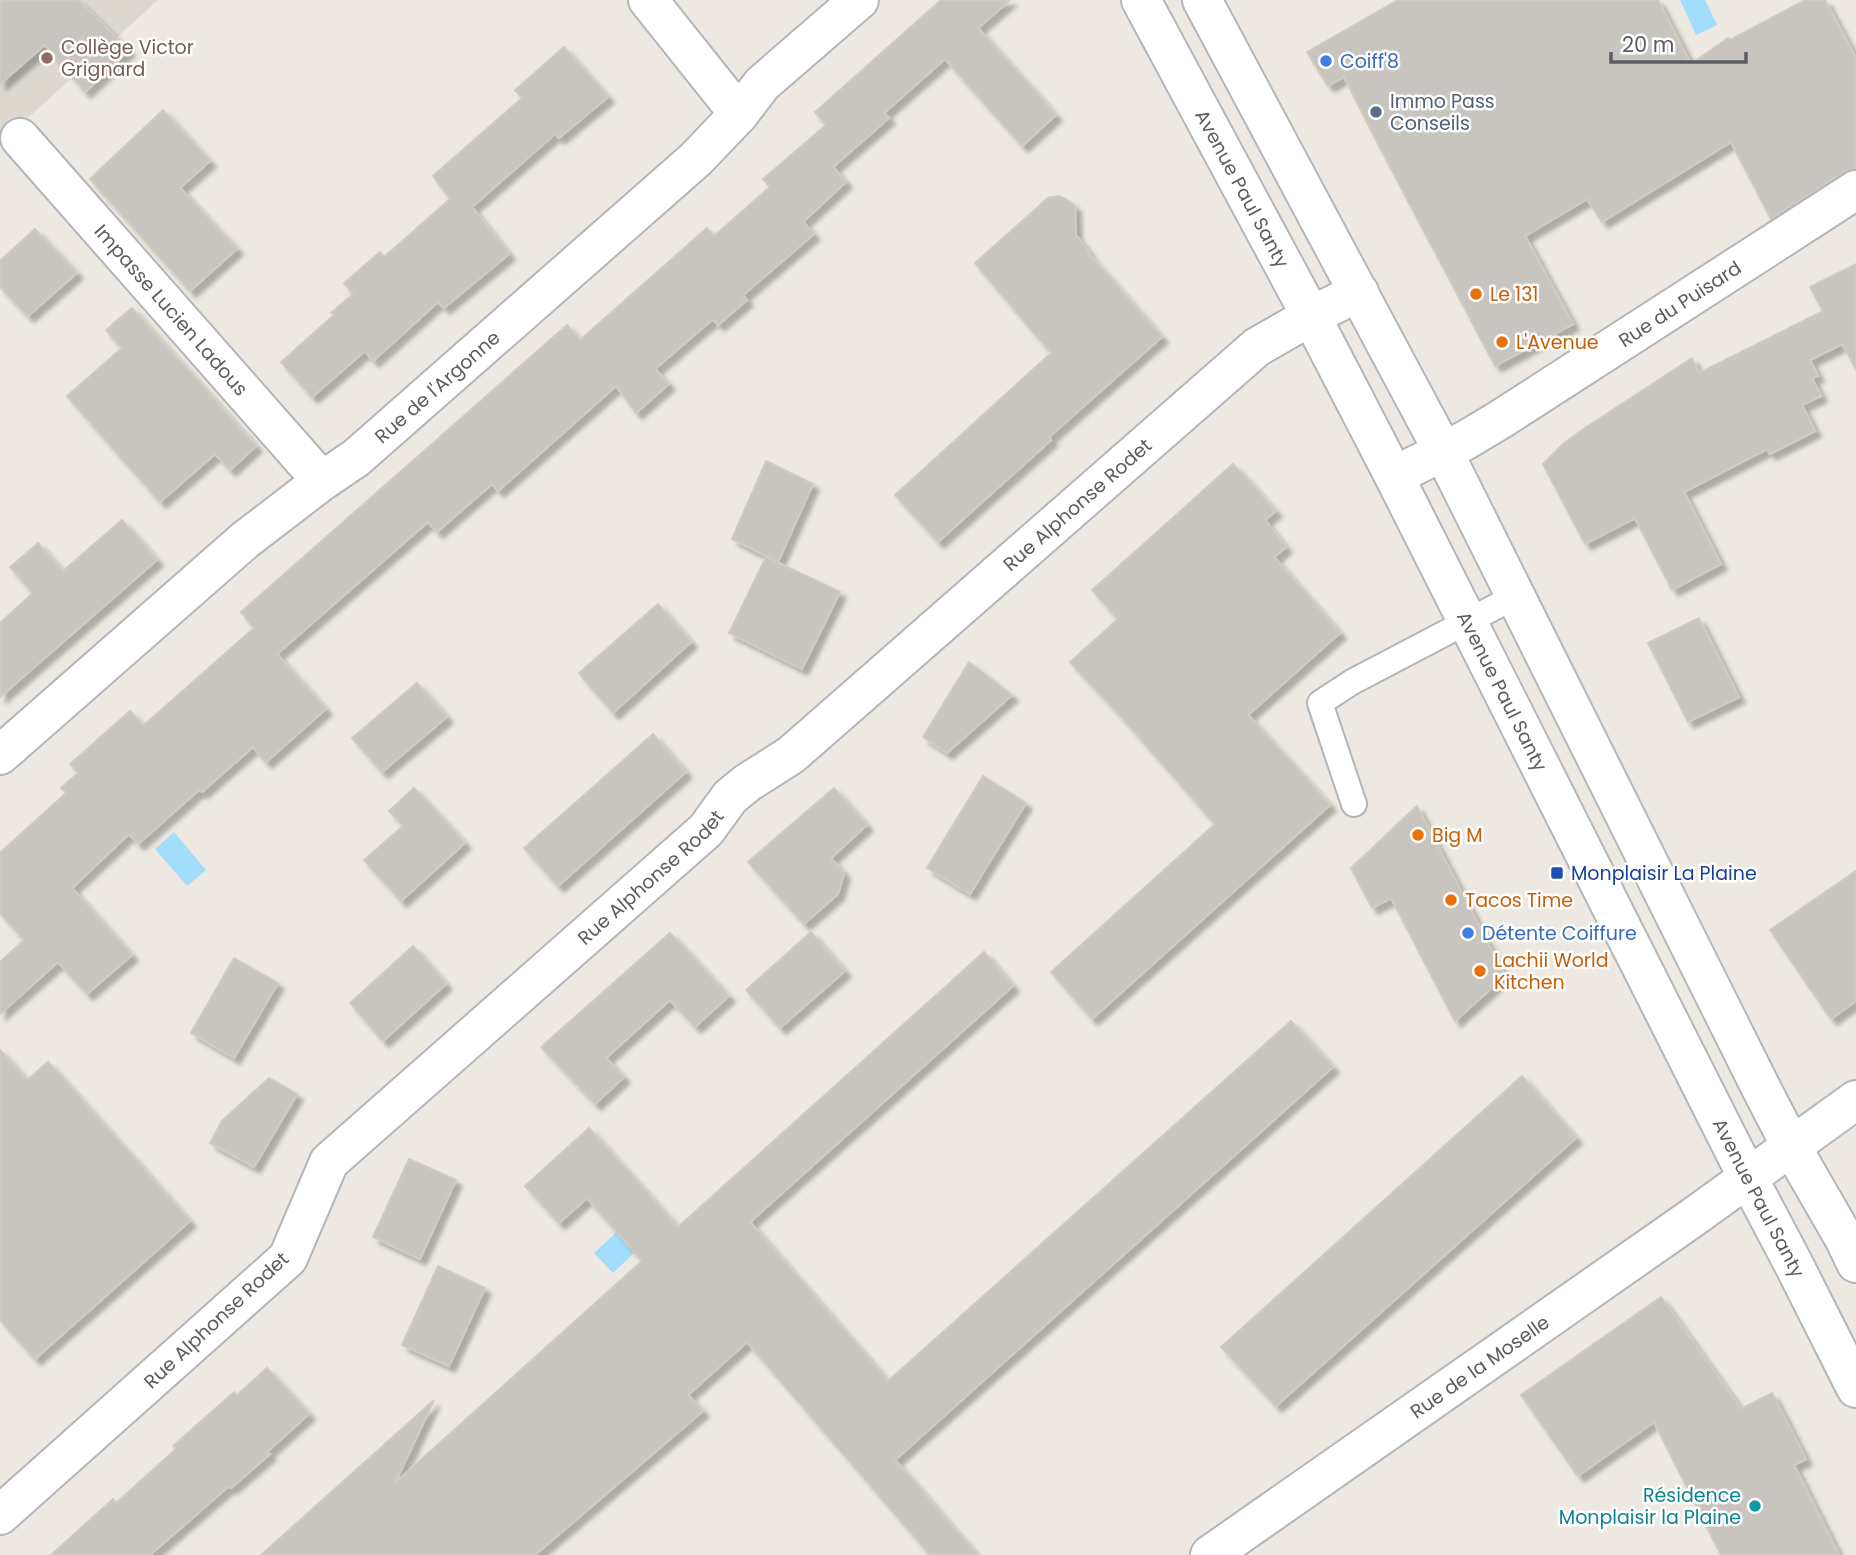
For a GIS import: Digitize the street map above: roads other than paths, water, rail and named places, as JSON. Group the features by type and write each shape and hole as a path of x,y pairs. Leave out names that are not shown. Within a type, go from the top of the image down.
{"street":[{"path":"648,0 739,114"},
{"name":"Rue de l'Argonne","path":"0,755 245,540 356,458 696,159 739,114 762,84 859,0"},
{"name":"Avenue Paul Santy","path":"1141,0 1311,316 1394,477 1856,1388"},
{"path":"1202,0 1443,450 1791,1146 1856,1262"},
{"name":"Impasse Lucien Ladous","path":"20,138 323,481"},
{"name":"Rue du Puisard","path":"1394,477 1501,419 1856,190"},
{"name":"Rue Alphonse Rodet","path":"0,1516 288,1258 329,1162 336,1155 706,830 730,797 791,755 1256,347 1359,292"},
{"name":"Rue de la Moselle","path":"1210,1555 1856,1100"}],"lane":[{"path":"1354,804 1320,703 1352,682 1516,596"}],"water":[{"path":"1680,0 1705,0 1717,25 1696,35"},
{"path":"174,832 206,870 187,886 155,849"},
{"path":"633,1217 652,1236 613,1273 594,1253"}],"place":[{"name":"Collège Victor Grignard","path":"47,58"},
{"name":"Coiff'8","path":"1326,61"},
{"name":"Immo Pass Conseils","path":"1376,112"},
{"name":"Le 131","path":"1476,294"},
{"name":"L'Avenue","path":"1502,342"},
{"name":"Big M","path":"1418,835"},
{"name":"Monplaisir La Plaine","path":"1557,873"},
{"name":"Tacos Time","path":"1451,900"},
{"name":"Détente Coiffure","path":"1468,933"},
{"name":"Lachii World Kitchen","path":"1480,971"},
{"name":"Résidence Monplaisir la Plaine","path":"1755,1506"}]}
